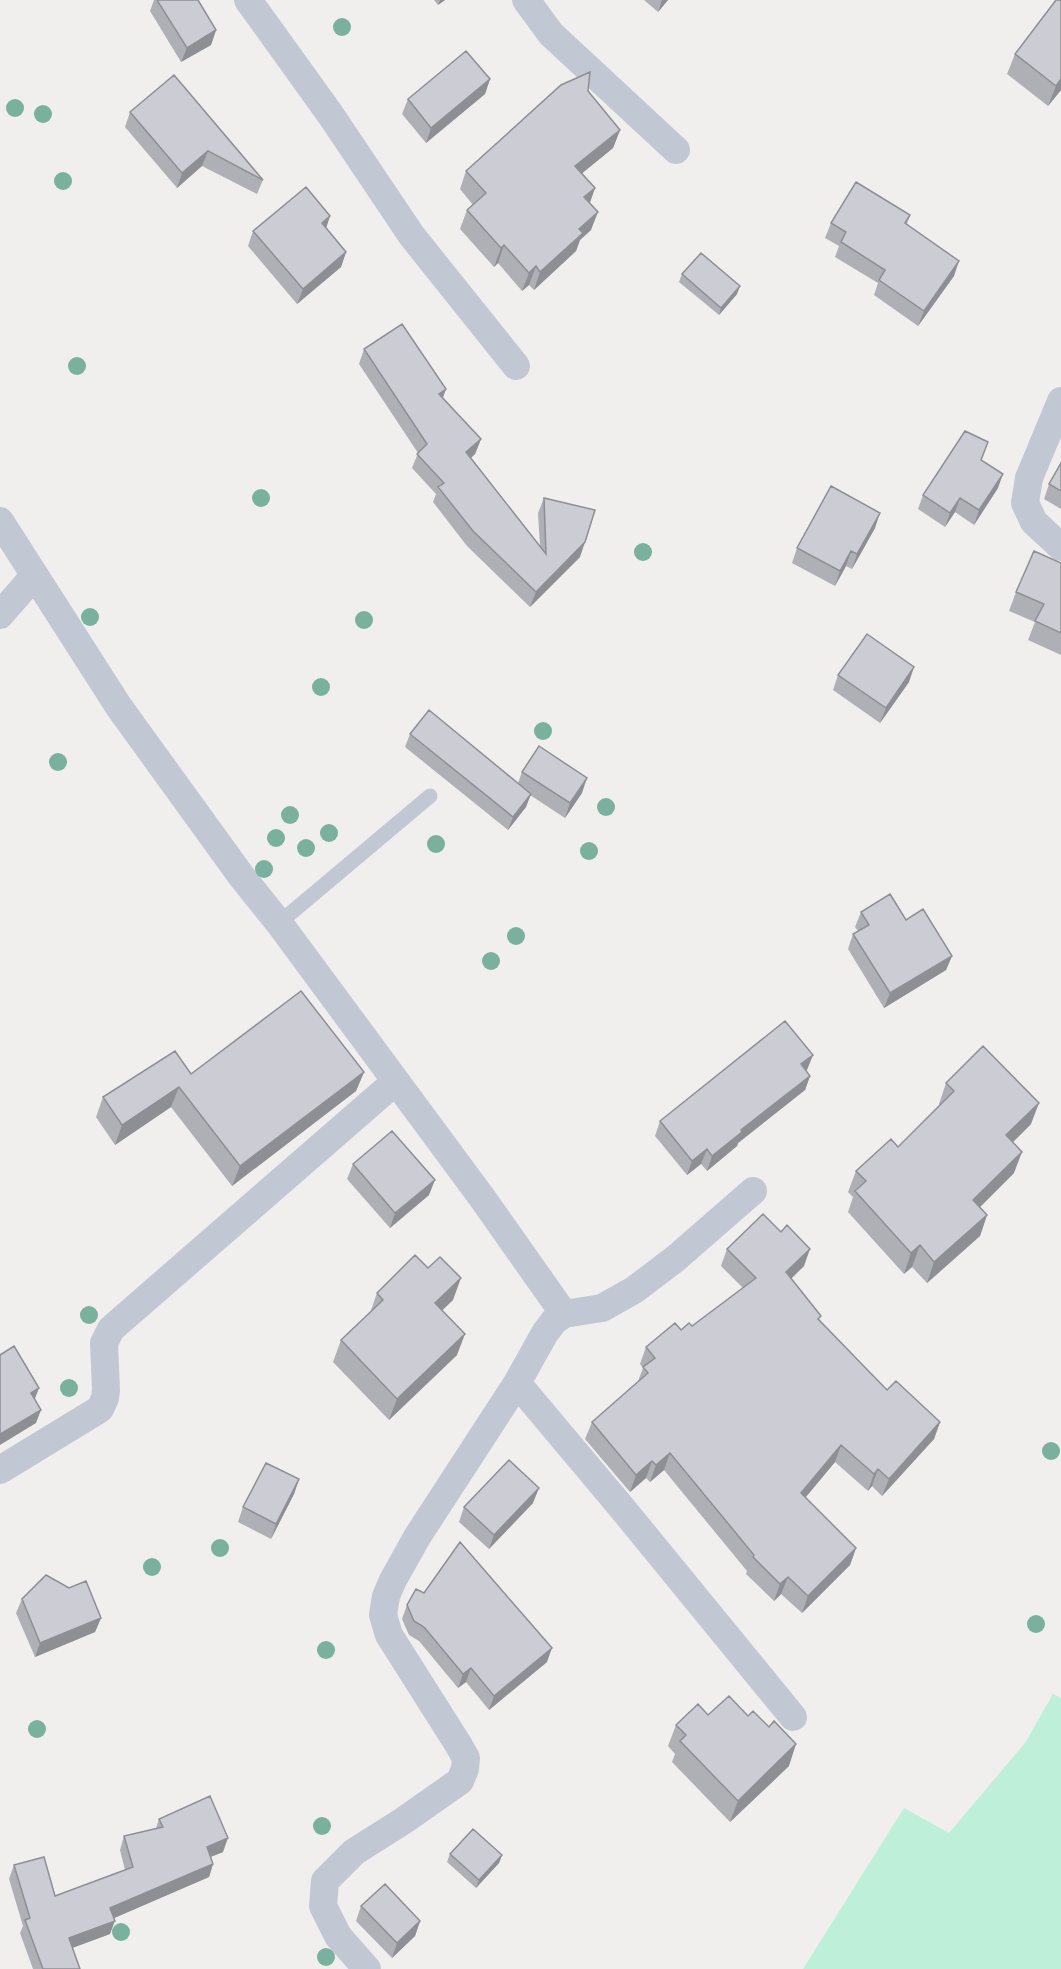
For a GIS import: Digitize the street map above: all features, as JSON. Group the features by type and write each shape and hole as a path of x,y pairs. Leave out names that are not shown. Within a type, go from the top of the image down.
{"street":[{"path":"248,0 330,114 412,236 516,366"},
{"path":"526,0 551,34 676,150"},
{"path":"1061,401 1029,478 1025,503 1034,522 1061,547"},
{"path":"0,521 119,707 242,877 279,923 483,1198 564,1314"},
{"path":"0,615 34,576"},
{"path":"0,1470 100,1409 106,1390 104,1343 111,1329 395,1082"},
{"path":"367,1969 338,1936 322,1906 325,1881 354,1852 403,1821 460,1780 465,1769 466,1758 389,1635 383,1615 386,1596 417,1537 554,1322 564,1314 602,1308 634,1290 675,1259 753,1191"},
{"path":"517,1383 793,1717"}],"lane":[{"path":"279,923 430,796"}],"green space":[{"path":"1053,1694 1061,1698 1061,1969 803,1969 904,1808 949,1833 1025,1743"}],"building":[{"path":"157,0 198,0 216,30 187,48"},
{"path":"1056,0 1061,0 1061,79 1056,86 1015,54"},
{"path":"466,51 490,79 431,128 408,99"},
{"path":"590,72 588,91 620,130 575,166 595,188 584,197 598,212 579,229 583,233 540,272 536,266 529,273 504,245 501,248 467,210 486,193 466,171 561,85"},
{"path":"174,75 263,180 208,151 182,173 130,112"},
{"path":"856,182 910,215 905,223 959,261 924,311 879,280 885,270 841,242 846,232 831,223"},
{"path":"306,187 330,216 322,223 346,252 303,289 253,231"},
{"path":"701,253 740,286 721,308 682,274"},
{"path":"402,324 446,389 439,394 481,439 466,452 546,554 544,498 595,510 585,542 536,592 473,531 438,487 444,483 417,454 427,444 364,349"},
{"path":"965,431 988,442 981,460 1003,474 979,510 960,498 950,513 923,495"},
{"path":"1061,463 1061,491 1049,484"},
{"path":"831,486 880,513 857,554 851,551 840,571 797,548"},
{"path":"1034,551 1061,563 1061,633 1035,621 1044,604 1016,592"},
{"path":"867,634 914,667 886,708 838,675"},
{"path":"429,710 531,794 513,817 410,734"},
{"path":"539,746 587,778 570,803 522,772"},
{"path":"890,894 906,920 923,909 952,956 890,993 853,934 869,925 861,912"},
{"path":"301,991 364,1072 240,1166 179,1087 122,1125 103,1097 175,1051 191,1074"},
{"path":"785,1021 813,1055 801,1064 810,1076 741,1130 742,1132 712,1156 707,1149 692,1161 660,1121"},
{"path":"983,1046 1039,1103 1006,1135 1022,1152 973,1200 987,1215 934,1262 920,1245 911,1253 855,1191 866,1181 856,1171 891,1139 898,1147 954,1091 946,1083"},
{"path":"392,1131 435,1180 395,1213 353,1164"},
{"path":"763,1214 781,1232 787,1225 810,1249 786,1272 821,1316 818,1319 887,1390 896,1381 940,1422 889,1479 878,1469 874,1474 841,1445 801,1493 856,1548 808,1596 788,1577 780,1584 753,1557 754,1555 670,1453 656,1465 652,1461 636,1475 592,1422 648,1373 643,1367 655,1358 646,1347 675,1323 681,1330 689,1323 692,1326 756,1278 727,1249"},
{"path":"415,1255 428,1268 440,1257 461,1278 435,1303 465,1334 397,1399 341,1340 383,1300 377,1293"},
{"path":"14,1346 39,1388 31,1393 41,1410 0,1434 0,1355"},
{"path":"509,1460 539,1488 494,1535 464,1507"},
{"path":"266,1463 299,1479 276,1524 243,1507"},
{"path":"460,1542 552,1648 494,1696 471,1668 463,1674 424,1627 414,1621 407,1605 416,1589 424,1593"},
{"path":"46,1575 69,1588 86,1581 101,1618 40,1643 22,1599"},
{"path":"729,1696 748,1716 753,1711 769,1727 774,1721 796,1744 738,1801 680,1741 686,1735 676,1725 698,1704 708,1715"},
{"path":"210,1796 228,1838 207,1847 213,1864 110,1908 115,1921 69,1938 80,1969 43,1969 25,1920 30,1918 14,1865 44,1857 55,1896 133,1867 124,1836 163,1827 159,1819"},
{"path":"473,1829 502,1855 479,1880 450,1854"},
{"path":"385,1884 420,1921 397,1943 361,1906"}]}
